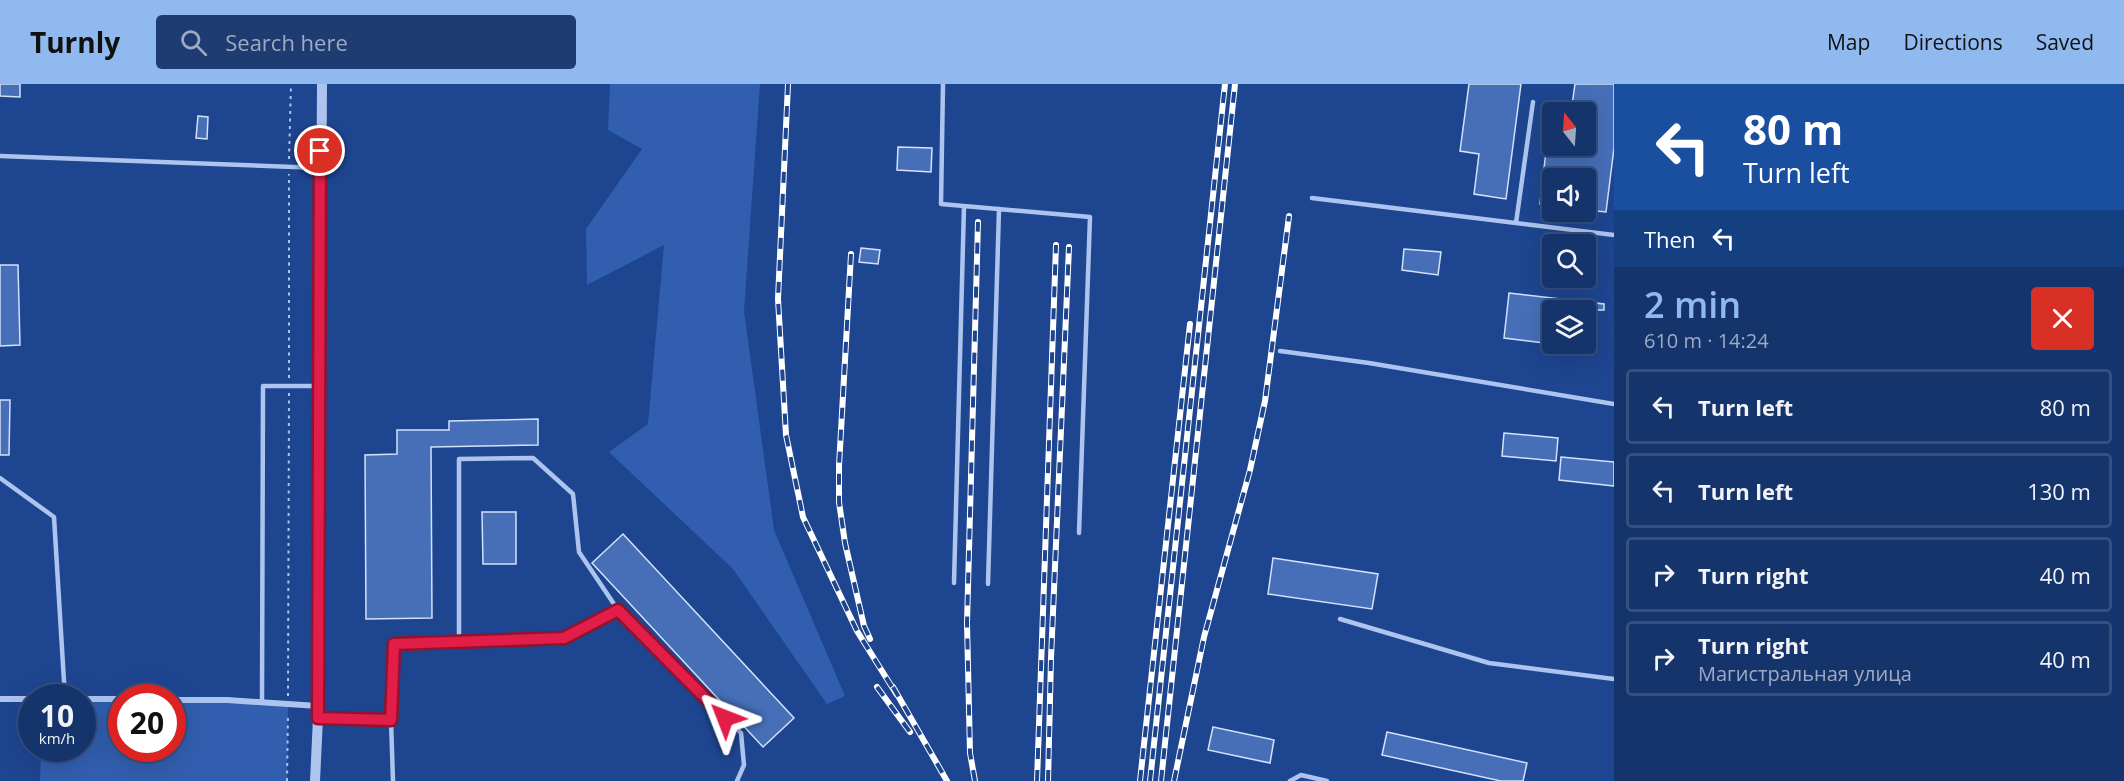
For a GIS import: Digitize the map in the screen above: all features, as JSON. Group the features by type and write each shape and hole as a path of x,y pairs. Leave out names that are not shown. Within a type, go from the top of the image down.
{"street":[{"path":"315,781 318,718 322,84"},
{"path":"0,699 18,699"},
{"path":"186,700 318,706"}],"lane":[{"path":"943,84 941,204 1090,217 1079,533"},
{"path":"1516,223 1533,102"},
{"path":"0,156 320,168"},
{"path":"1312,198 1614,235"},
{"path":"954,584 964,206"},
{"path":"988,584 999,209"},
{"path":"1280,351 1369,363 1614,404"},
{"path":"262,702 263,386 320,386"},
{"path":"459,642 459,459 533,458 573,494 579,552 618,610 741,733 744,765 738,781"},
{"path":"0,478 54,516 64,684"},
{"path":"393,781 391,779 391,720 394,644 564,638 618,610"},
{"path":"1340,619 1489,663 1614,679"},
{"path":"318,718 391,720"},
{"path":"1290,781 1301,776 1327,781"}],"path":[{"path":"287,781 291,84"}],"shaded area":[{"path":"610,84 760,84 744,311 774,530 845,696 827,704 733,569 609,452 648,424 664,245 587,285 586,229 642,149 608,130"},
{"path":"96,699 108,700 108,762 186,762 186,701 288,704 287,781 40,781 41,762 96,762"}],"building":[{"path":"0,84 20,84 20,97 0,96"},
{"path":"1469,84 1521,84 1506,199 1474,194 1479,154 1460,151"},
{"path":"1575,84 1614,84 1614,148 1606,212 1596,211 1596,168 1544,168 1545,156 1596,156 1596,102 1572,102"},
{"path":"198,116 208,117 207,139 196,138"},
{"path":"898,147 932,148 931,172 897,170"},
{"path":"861,248 880,250 878,264 859,262"},
{"path":"1404,249 1441,252 1438,275 1402,270"},
{"path":"0,265 18,265 20,345 0,346"},
{"path":"1509,293 1569,300 1542,300 1542,343 1504,338"},
{"path":"1596,303 1604,304 1604,310 1596,310"},
{"path":"0,400 10,400 9,455 0,455"},
{"path":"538,419 538,445 431,447 432,618 366,619 365,455 397,454 397,430 449,430 449,421"},
{"path":"1504,433 1558,438 1556,461 1502,456"},
{"path":"1561,457 1614,462 1614,486 1559,480"},
{"path":"482,512 516,512 516,564 483,564"},
{"path":"623,534 794,718 763,747 592,563"},
{"path":"1273,558 1378,574 1372,609 1268,594"},
{"path":"1213,727 1274,740 1270,763 1208,750"},
{"path":"1387,732 1527,763 1523,781 1501,781 1382,755"}],"railway":[{"path":"788,84 778,299 786,435 803,517 857,631 897,695"},
{"path":"1150,781 1225,84"},
{"path":"1161,781 1235,84"},
{"path":"1174,781 1204,637 1250,470 1265,401 1289,216"},
{"path":"975,781 970,753 967,623 978,222"},
{"path":"1037,781 1056,245"},
{"path":"1048,781 1051,658 1069,247"},
{"path":"851,254 839,502 845,543 864,626 870,639"},
{"path":"1140,781 1190,324"},
{"path":"877,687 910,732"},
{"path":"893,687 947,781"}],"route":[{"path":"320,151 318,718 391,720 394,644 564,638 618,610 725,718"}]}
